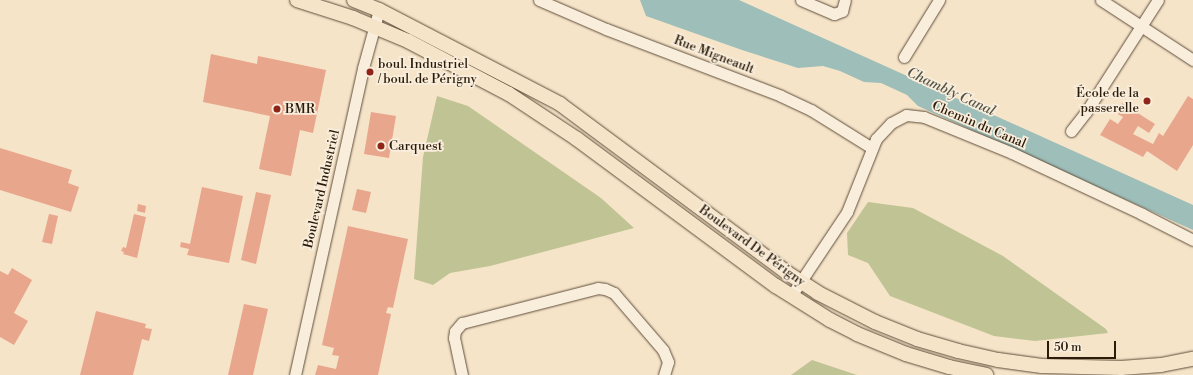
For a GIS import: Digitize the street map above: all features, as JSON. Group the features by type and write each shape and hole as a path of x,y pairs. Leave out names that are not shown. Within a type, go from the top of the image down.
{"main road":[{"name":"Boulevard De Périgny","path":"297,0 373,27 441,57 532,108 577,139 791,296 830,320 887,347 938,364 986,375"},
{"name":"Boulevard De Périgny","path":"354,0 379,10 560,104 801,282 846,308 888,328 944,347 992,359 1042,366 1107,369 1161,365 1193,359"}],"street":[{"name":"Rue Migneault","path":"539,0 606,29 781,96 811,110 872,148"},
{"path":"801,0 827,12 836,14 843,10 846,0"},
{"path":"904,57 939,0"},
{"path":"1102,0 1193,60"},
{"path":"1071,131 1086,112 1158,0"},
{"name":"Boulevard Industriel","path":"295,375 373,27 379,10"},
{"name":"Chemin du Canal","path":"791,296 847,212 872,148 885,128 899,118 915,115 924,117 1012,154 1142,214 1193,240"},
{"path":"462,375 454,338 455,331 462,323 598,288 614,293 663,350 668,362 664,375"}],"green space":[{"path":"437,96 468,106 601,198 634,228 490,266 450,273 433,285 414,279 423,157"},
{"path":"868,202 913,208 1003,256 1106,329 1108,333 1035,341 994,336 890,296 868,263 848,255 847,233"},
{"path":"812,360 857,375 791,375"}],"water":[{"path":"640,0 739,0 1193,205 1193,230 918,106 907,95 881,83 864,82 840,71 823,66 798,68 742,50 646,16"}],"building":[{"name":"BMR","path":"211,54 257,64 258,56 326,70 313,133 300,130 291,176 259,169 270,116 203,102"},
{"path":"1188,96 1193,99 1193,145 1177,171 1147,151 1143,157 1100,135 1110,119 1118,124 1123,117 1116,113 1122,103 1155,124 1149,133 1138,126 1133,134 1153,144 1159,133 1163,136"},
{"path":"371,112 396,116 389,158 364,154"},
{"path":"0,148 72,170 68,183 79,187 71,212 0,190"},
{"path":"202,187 243,196 229,263 187,255 189,249 180,247 181,242 190,244"},
{"path":"357,189 371,192 366,213 352,210"},
{"path":"256,192 271,195 256,264 241,260"},
{"path":"138,204 146,206 145,213 137,211"},
{"path":"49,214 58,216 52,244 42,242"},
{"path":"134,214 146,217 137,258 123,254 124,252 121,251 123,247 126,248"},
{"path":"348,226 408,239 393,308 388,307 386,313 391,314 378,375 315,375 318,365 336,369 339,356 332,355 334,348 322,345"},
{"path":"12,268 32,280 14,313 28,321 14,345 0,337 0,271 8,275"},
{"path":"244,304 268,309 253,375 228,375"},
{"path":"96,311 146,324 145,328 152,329 149,341 142,339 133,375 80,375"}],"place":[{"name":"boul. Industriel / boul. de Périgny","path":"370,72"},
{"name":"École de la passerelle","path":"1147,101"},
{"name":"BMR","path":"277,109"},
{"name":"Carquest","path":"381,146"}],"water label":[{"name":"Chambly Canal","path":"951,92"}]}
